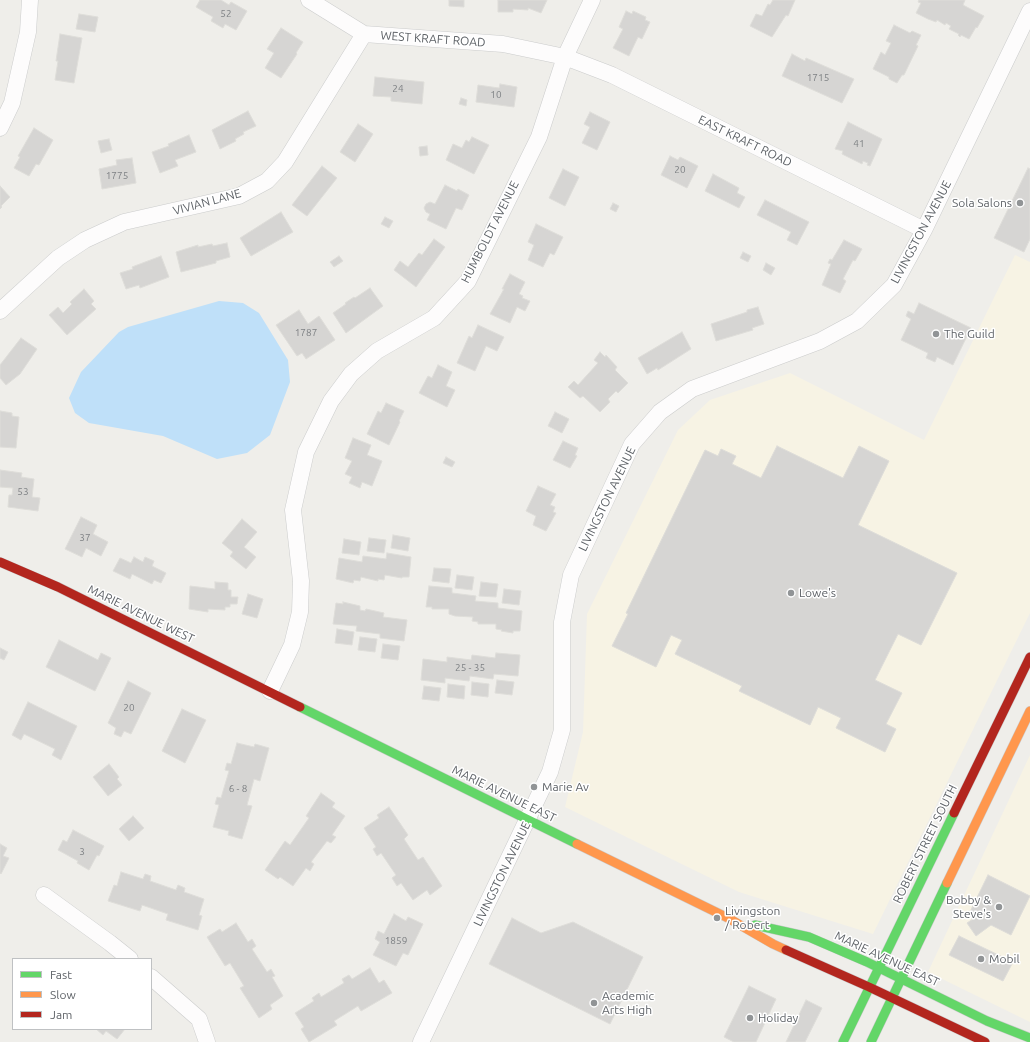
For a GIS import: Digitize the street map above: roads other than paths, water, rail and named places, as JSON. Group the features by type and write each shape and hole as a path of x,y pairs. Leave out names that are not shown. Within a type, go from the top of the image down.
{"street":[{"path":"0,128 12,103 27,39 30,0"},
{"name":"WEST KRAFT ROAD","path":"309,0 364,34 503,44 565,57"},
{"name":"HUMBOLDT AVENUE","path":"270,691 292,645 300,612 301,581 292,510 306,452 331,401 352,374 377,351 434,318 468,281 539,137 565,57 592,0"},
{"name":"LIVINGSTON AVENUE","path":"421,1042 550,772 562,730 562,622 571,575 632,444 660,412 692,389 820,342 857,321 894,285 924,230 1030,11"},
{"name":"VIVIAN LANE","path":"0,311 58,258 85,240 124,222 239,196 267,181 285,162 364,34"},
{"name":"EAST KRAFT ROAD","path":"565,57 612,75 924,230"},
{"name":"MARIE AVENUE WEST","path":"0,562 58,587 270,691"},
{"name":"ROBERT STREET SOUTH","path":"843,1042 1030,657"},
{"name":"MARIE AVENUE EAST","path":"270,691 728,918 773,944 869,987 985,1042"},
{"path":"871,1042 1030,711"},
{"path":"44,895 110,942 129,958"},
{"name":"MARIE AVENUE EAST","path":"728,918 772,930 809,937 879,967 987,1021 1030,1038"},
{"path":"152,978 198,1019 207,1042"}],"water":[{"path":"219,301 243,303 259,313 288,360 290,382 270,435 247,453 217,459 163,436 89,423 75,413 69,398 81,372 119,332 128,327"}],"place":[{"name":"Sola Salons","path":"1020,203"},
{"name":"The Guild","path":"936,334"},
{"name":"Lowe's","path":"791,593"},
{"name":"Marie Av","path":"534,787"},
{"name":"Bobby & Steve's","path":"999,907"},
{"name":"Livingston / Robert","path":"717,918"},
{"name":"Mobil","path":"981,959"},
{"name":"Academic Arts High","path":"594,1003"},
{"name":"Holiday","path":"750,1018"}]}
